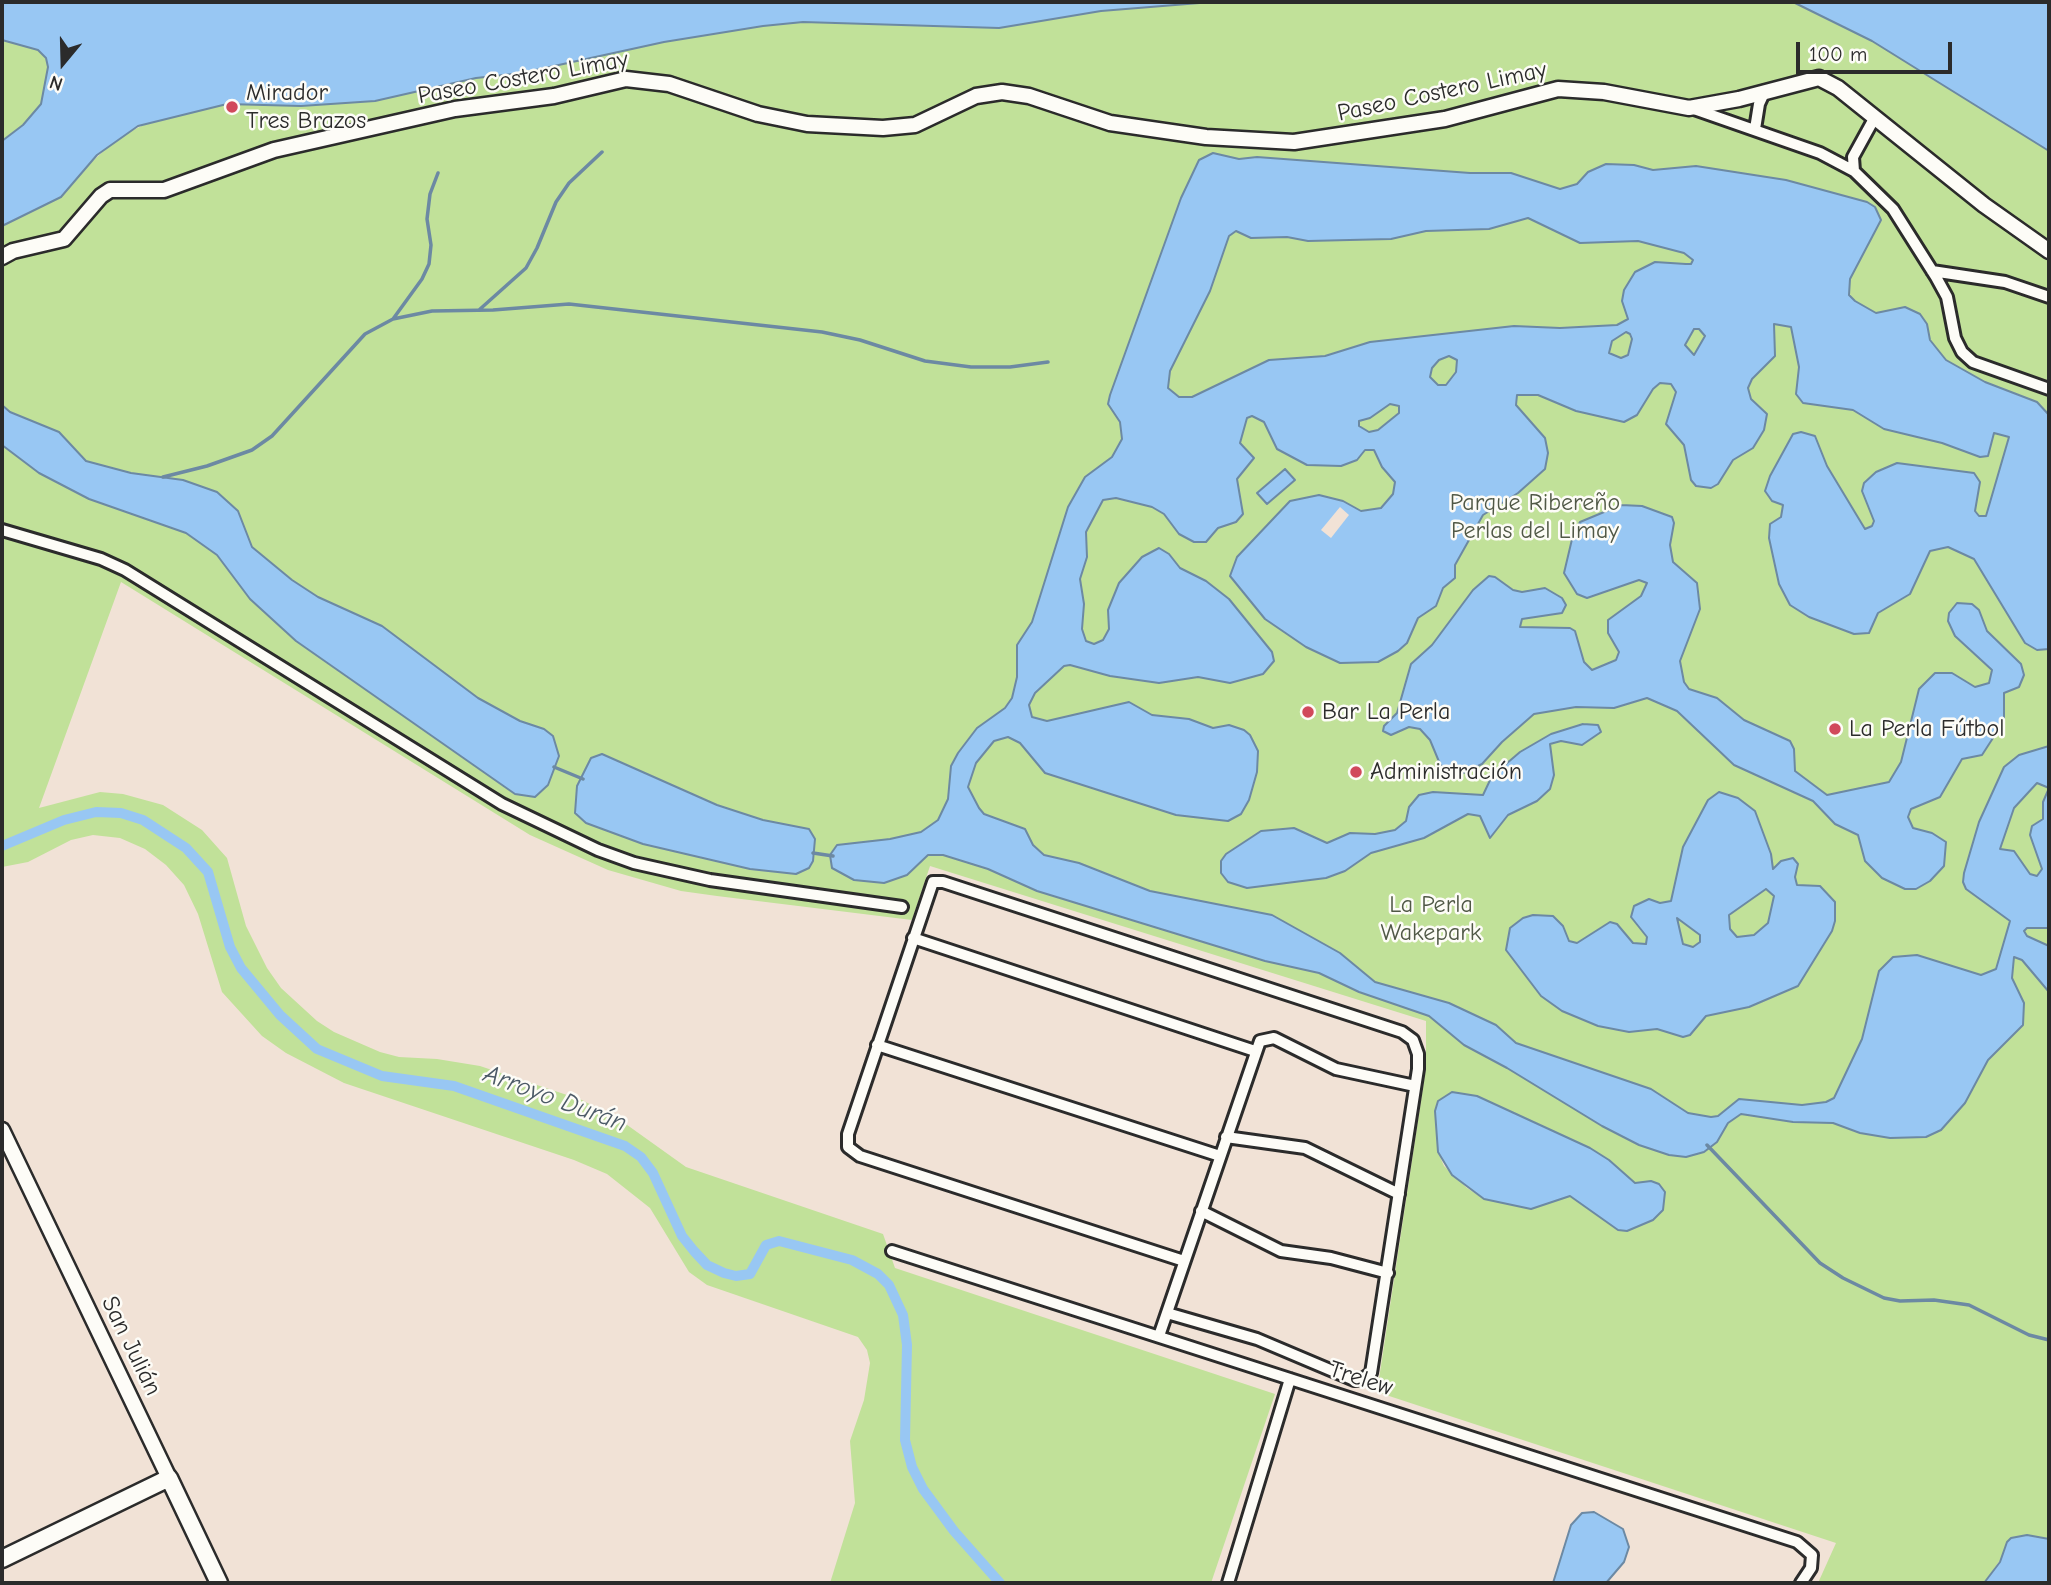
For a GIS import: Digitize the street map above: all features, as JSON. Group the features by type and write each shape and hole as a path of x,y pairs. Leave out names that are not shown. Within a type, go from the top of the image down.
{"main road":[{"path":"2,1559 169,1478"},
{"name":"San Julián","path":"169,1478 219,1583"}],"street":[{"name":"Paseo Costero Limay","path":"2,257 13,251 64,239 101,196 110,190 164,190 274,150 455,109 554,96 626,79 669,84 745,110 796,123 899,128 930,120 976,96 1002,92 1029,96 1110,123 1170,133 1259,142 1320,141 1445,119 1558,89 1604,92 1689,108 1819,78 1832,83 1984,205 2049,251"},
{"path":"1755,129 1759,104 1765,91"},
{"path":"1689,108 1821,153 1854,171 1893,209 1932,271 1947,297 1955,338 1962,352 1982,366 2048,387"},
{"path":"1854,171 1853,157 1875,117"},
{"path":"1932,271 2005,282 2049,297"},
{"path":"2,530 89,555 125,570 502,804 598,850 634,863 710,880 902,907"},
{"path":"1167,1313 1250,1336 1358,1381 1371,1373 1375,1363 1419,1062 1417,1047 1413,1040 1402,1032 936,881 931,886 846,1138 850,1150 1184,1261"},
{"path":"913,938 1255,1051"},
{"path":"1159,1336 1255,1051 1265,1038 1274,1038 1329,1067 1415,1086"},
{"path":"877,1045 1220,1156"},
{"name":"San Julián","path":"2,1130 169,1478"},
{"path":"1226,1137 1305,1148 1399,1194"},
{"path":"1201,1211 1281,1251 1342,1260 1388,1273"},
{"name":"Trelew","path":"892,1251 1797,1542 1812,1555 1811,1568 1801,1583"},
{"path":"1227,1583 1290,1379"}],"green space":[{"name":"Parque Ribereño Perlas del Limay","path":"1212,2 1793,2 1872,41 2049,151 2049,1539 2027,1535 2003,1556 1984,1583 1818,1583 1836,1543 1377,1392 1426,1068 1426,1021 930,866 912,920 681,891 608,870 530,835 121,582 39,808 100,792 123,794 163,805 202,830 227,858 246,926 267,968 281,988 317,1021 334,1032 380,1052 399,1057 437,1059 480,1066 582,1100 623,1122 686,1167 883,1234 895,1268 1275,1394 1211,1583 830,1583 855,1503 850,1441 864,1400 870,1363 867,1350 858,1337 707,1285 689,1272 650,1208 607,1174 574,1160 344,1083 286,1053 262,1036 222,992 198,914 184,885 166,865 145,849 120,838 93,835 71,840 28,862 2,867 2,226 85,168 119,137 158,118 232,103 301,106 375,101 476,78 522,73 664,42 763,26 803,22 999,28 1101,11","holes":["1435,1111 1624,1175 1635,1183 1651,1181 1653,1220 1618,1230 1570,1196 1531,1209 1484,1199 1467,1188 1444,1166 1438,1152"]},
{"path":"2,40 38,50 46,58 48,67 41,104 23,125 2,141"}],"water":[{"path":"2,2 1212,2 1101,11 999,28 803,22 763,26 664,42 522,73 476,78 375,101 301,106 227,104 138,126 97,155 61,197 2,226 2,141 23,125 41,104 48,67 46,58 38,50 2,40"},
{"path":"1793,2 2049,2 2049,151 1872,41"},
{"path":"1213,153 1239,159 1257,157 1470,173 1511,173 1560,189 1577,184 1588,172 1606,164 1634,165 1653,170 1696,166 1786,180 1867,202 1875,207 1881,220 1850,279 1849,295 1876,313 1905,307 1920,314 1927,324 1930,340 1946,360 1985,382 2037,402 2049,415 2049,649 2037,650 2025,643 1974,559 1948,547 1930,551 1910,594 1878,613 1869,633 1854,634 1809,617 1790,605 1779,584 1769,538 1770,524 1781,517 1783,505 1772,501 1765,491 1770,476 1793,434 1801,432 1815,436 1827,466 1865,529 1872,526 1874,521 1862,491 1864,483 1876,472 1897,463 1974,473 1980,482 1975,511 1979,516 1986,516 2009,437 1994,433 1988,456 1980,457 1942,443 1884,429 1853,410 1803,403 1796,394 1799,367 1791,327 1774,324 1775,356 1752,379 1748,388 1751,399 1767,414 1764,430 1753,448 1733,460 1718,484 1711,488 1696,486 1691,480 1684,445 1666,424 1676,392 1671,384 1660,383 1653,389 1637,415 1624,422 1576,411 1538,395 1517,395 1516,405 1545,438 1548,453 1545,469 1518,493 1483,515 1455,565 1455,578 1443,588 1436,606 1418,618 1407,643 1378,662 1340,663 1306,647 1265,619 1230,576 1237,557 1290,501 1319,495 1343,501 1361,511 1381,508 1393,494 1395,482 1382,467 1374,450 1365,450 1357,460 1341,466 1307,465 1277,449 1264,422 1252,416 1247,418 1240,443 1254,458 1237,479 1243,514 1236,522 1218,528 1206,542 1194,542 1179,534 1164,514 1152,507 1116,498 1103,500 1086,532 1087,557 1080,579 1084,604 1082,629 1086,641 1094,644 1103,640 1109,629 1108,610 1119,583 1142,557 1159,548 1169,554 1180,568 1206,581 1229,599 1272,652 1274,661 1263,674 1230,683 1198,677 1159,683 1064,666 1035,693 1029,705 1032,717 1047,721 1129,702 1152,715 1189,719 1213,728 1229,725 1244,730 1250,735 1258,751 1257,772 1249,800 1241,814 1228,821 1176,815 1045,773 1020,743 1008,737 994,741 976,763 968,787 979,808 984,814 1025,829 1033,845 1044,855 1079,863 1150,891 1272,915 1340,953 1375,982 1449,1003 1496,1025 1516,1043 1651,1089 1688,1113 1711,1117 1718,1116 1739,1099 1802,1105 1826,1102 1834,1098 1862,1039 1879,971 1893,957 1917,955 1981,975 1996,969 2010,921 1966,889 1963,882 1964,873 1979,822 2004,767 2019,755 2049,746 2049,788 2049,928 2027,928 2024,931 2027,936 2049,946 2049,992 2022,960 2014,957 2012,978 2024,1003 2023,1025 1988,1060 1965,1103 1941,1130 1926,1137 1890,1138 1860,1133 1833,1123 1793,1122 1741,1114 1728,1123 1717,1142 1704,1152 1686,1157 1669,1155 1639,1145 1602,1126 1464,1045 1429,1016 1359,992 1319,973 1265,961 1037,891 988,869 943,855 928,855 907,875 884,883 854,880 832,868 830,855 837,845 890,839 921,832 938,820 948,799 951,766 958,753 977,728 1005,708 1012,698 1017,677 1017,645 1032,622 1068,507 1085,477 1112,457 1122,439 1120,422 1108,404 1110,395 1181,198 1199,160","holes":["1528,218 1580,243 1638,241 1684,253 1693,260 1691,264 1655,262 1635,272 1624,290 1622,301 1628,319 1617,325 1560,328 1514,326 1370,342 1325,356 1269,360 1192,397 1179,397 1168,388 1170,371 1210,291 1229,236 1236,231 1251,238 1287,237 1308,241 1391,239 1426,231 1489,229","1694,329 1699,329 1705,336 1694,355 1685,345","1626,332 1630,334 1632,339 1628,355 1621,358 1609,353 1612,341","1449,356 1457,360 1456,372 1446,385 1438,385 1430,377 1432,368 1439,360","1390,404 1399,406 1399,413 1378,430 1369,432 1359,426 1359,421 1370,418","2037,783 2049,788 2043,802 2043,819 2032,826 2030,835 2042,869 2037,876 2030,874 2014,851 2000,849 2014,808"]},
{"path":"2,405 10,412 59,432 86,461 131,473 183,480 217,492 238,511 252,547 292,580 318,597 382,626 478,698 520,721 544,729 553,736 559,756 548,785 535,797 515,794 296,641 250,599 217,555 186,533 89,499 39,473 2,445"},
{"path":"1285,469 1295,480 1267,504 1257,493"},
{"path":"1621,505 1642,506 1672,517 1674,523 1670,545 1673,562 1697,583 1700,609 1680,661 1684,682 1689,689 1717,698 1744,720 1790,741 1794,749 1795,771 1827,795 1889,782 1901,762 1919,689 1935,673 1952,673 1975,687 1989,683 1992,670 1955,636 1948,621 1949,613 1957,603 1972,604 1979,610 1987,631 2021,664 2024,675 2019,687 2004,693 2004,721 1982,755 1962,759 1940,797 1911,809 1908,817 1913,828 1932,833 1946,842 1944,866 1930,881 1916,889 1905,889 1882,878 1865,861 1858,835 1835,824 1813,801 1734,765 1677,711 1647,698 1614,708 1576,707 1534,714 1482,764 1459,775 1445,770 1430,740 1420,729 1409,727 1391,735 1383,731 1384,726 1397,713 1411,664 1432,645 1473,590 1489,576 1495,577 1513,590 1522,592 1545,588 1562,598 1566,605 1562,613 1522,619 1520,627 1570,628 1575,631 1584,662 1592,670 1616,660 1619,652 1608,633 1608,620 1641,596 1647,583 1639,580 1587,598 1577,594 1564,573 1573,535 1580,522"},
{"path":"1583,724 1598,725 1601,732 1582,745 1561,741 1550,744 1554,775 1550,789 1537,801 1508,815 1490,838 1480,816 1468,814 1424,838 1371,853 1345,871 1326,878 1247,888 1228,882 1221,873 1221,861 1226,854 1261,831 1294,828 1327,843 1350,833 1375,834 1395,830 1406,821 1409,807 1419,795 1433,792 1483,795 1492,776 1520,752 1551,734"},
{"path":"602,754 717,805 763,820 809,829 815,839 813,861 809,868 796,874 750,869 643,844 586,823 575,813 577,786 591,758"},
{"path":"1719,792 1738,798 1755,811 1771,854 1773,869 1781,861 1793,858 1798,864 1795,877 1797,885 1820,886 1835,902 1832,931 1798,986 1749,1007 1706,1016 1690,1035 1683,1037 1657,1029 1629,1032 1598,1026 1562,1011 1541,996 1506,950 1510,928 1523,918 1533,915 1553,916 1563,926 1569,941 1577,943 1610,922 1617,924 1633,943 1646,944 1647,937 1631,917 1634,906 1649,899 1660,903 1671,901 1683,847 1708,800","holes":["1766,889 1774,896 1768,923 1754,935 1737,937 1730,929 1729,915","1677,918 1700,935 1700,942 1693,947 1683,944"]},
{"path":"1452,1092 1477,1096 1590,1148 1609,1160 1635,1183 1651,1181 1659,1184 1665,1192 1663,1210 1653,1220 1627,1231 1618,1230 1570,1196 1531,1209 1484,1199 1452,1175 1438,1152 1435,1111 1438,1101"},
{"path":"1594,1512 1623,1529 1629,1547 1624,1562 1606,1583 1553,1583 1571,1525 1582,1513"},
{"path":"2027,1535 2049,1539 2049,1583 1984,1583 2000,1562 2007,1542 2011,1538"}],"pier":[{"path":"1340,507 1349,515 1331,538 1321,530"}],"waterway":[{"path":"479,310 526,268 556,202 569,183 602,152"},
{"path":"393,319 422,279 429,264 431,245 427,219 430,194 438,173"},
{"path":"163,477 207,466 252,450 272,436 365,334 393,319 432,311 493,310 569,304 822,332 860,340 925,361 971,367 1010,367 1048,362"},
{"path":"554,767 583,779"},
{"name":"Arroyo Durán","path":"2,846 64,820 96,812 121,813 143,820 186,848 208,872 230,947 241,968 280,1015 317,1049 382,1076 454,1086 625,1146 641,1157 653,1173 682,1236 707,1265 724,1273 736,1276 750,1274 766,1245 779,1241 852,1260 878,1274 889,1285 903,1315 907,1345 905,1440 912,1467 923,1489 954,1531 1000,1583"},
{"path":"813,853 833,856"},
{"path":"1707,1145 1820,1263 1843,1278 1884,1298 1900,1301 1934,1300 1969,1305 2029,1335 2049,1340"}],"place":[{"name":"Mirador Tres Brazos","path":"232,107"},
{"name":"Bar La Perla","path":"1308,712"},
{"name":"La Perla Fútbol","path":"1835,729"},
{"name":"Administración","path":"1356,772"}],"park label":[{"name":"La Perla Wakepark","path":"1431,919"}]}
